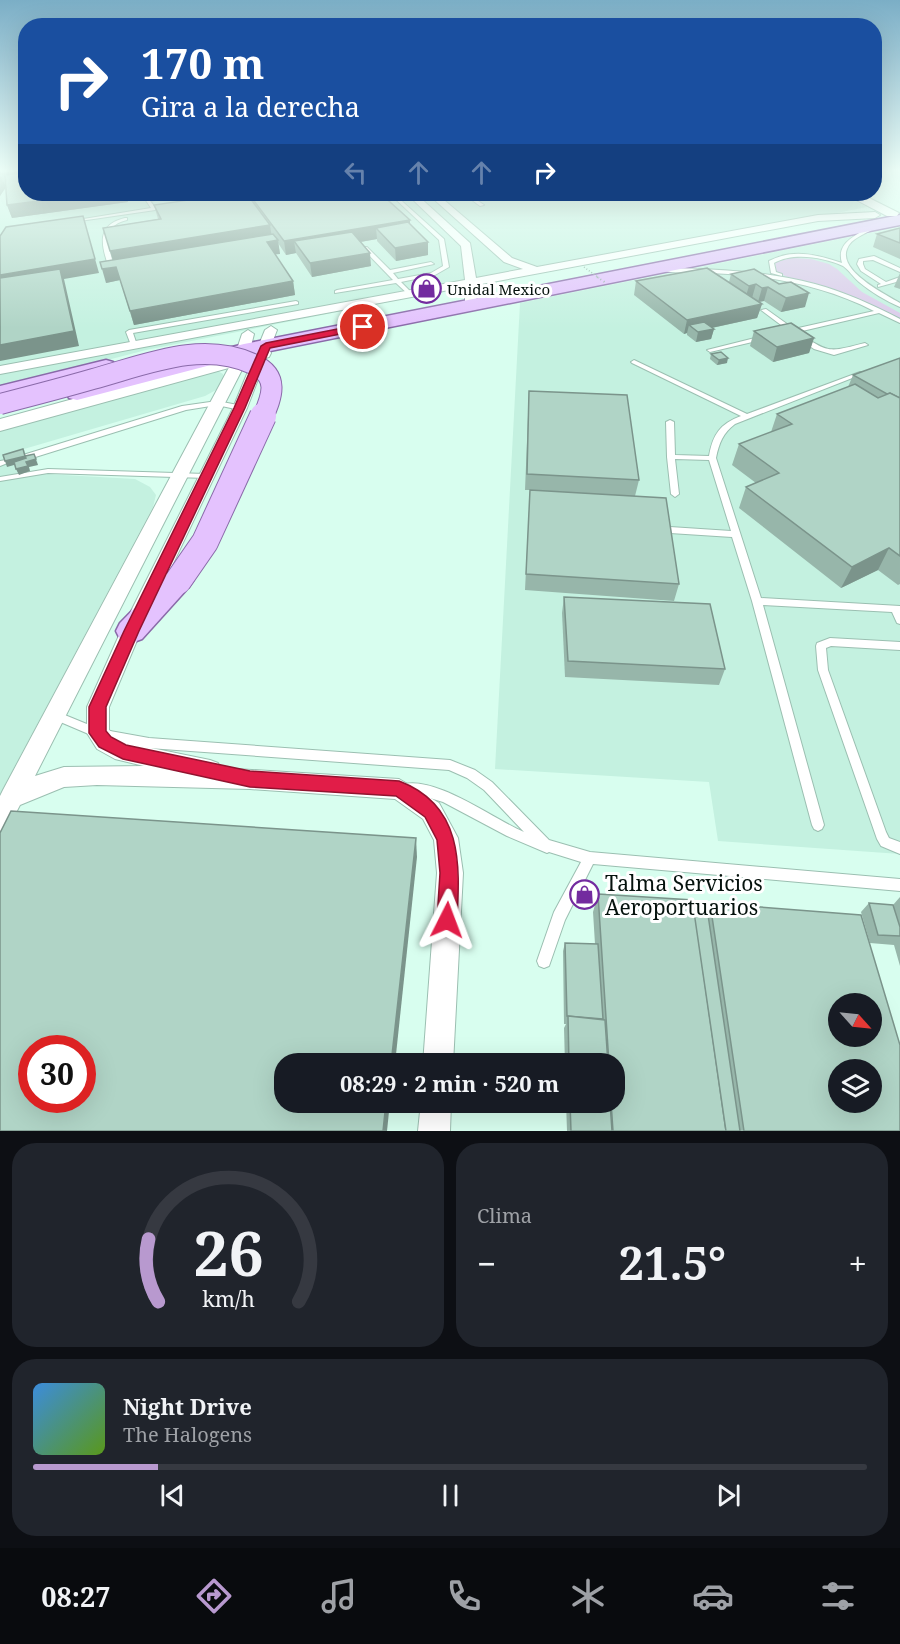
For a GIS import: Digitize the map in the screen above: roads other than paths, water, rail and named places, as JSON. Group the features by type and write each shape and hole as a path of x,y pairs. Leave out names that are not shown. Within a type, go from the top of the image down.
{"main road":[{"path":"0,414 255,345 469,294 857,223"},
{"path":"491,290 651,270 863,223"},
{"path":"54,360 255,345"},
{"path":"0,404 178,357 255,345"},
{"path":"131,631 178,581 205,542 272,397 273,384 255,345"},
{"path":"0,393 134,353"}],"street":[{"path":"134,353 381,299 410,294 469,294 470,271 466,246 441,223"},
{"path":"465,223 514,263 541,271"},
{"path":"491,246 491,290 541,271 793,223"},
{"path":"0,819 217,403 255,345"},
{"path":"250,779 123,752 105,742 98,733 98,707 131,631 240,408 255,345"},
{"path":"0,425 255,345"},
{"path":"0,370 54,360"},
{"path":"11,798 43,783 64,777 97,775 250,779 399,789 431,811 446,838 450,873 439,1053"},
{"path":"434,1131 435,1113"}],"lane":[{"path":"111,223 105,238 111,267"},
{"path":"337,292 433,274 446,267 442,240 423,223"},
{"path":"844,265 842,256 851,239 879,223"},
{"path":"365,248 410,294"},
{"path":"900,305 870,289 844,265 804,255 777,258 771,262 774,273 832,290 900,321"},
{"path":"885,284 863,270 861,261 873,258 900,270"},
{"path":"390,272 431,264"},
{"path":"651,270 733,270 787,278"},
{"path":"870,289 900,279"},
{"path":"371,286 381,299"},
{"path":"134,353 129,332 296,303"},
{"path":"764,310 796,331 816,348 834,353 865,345"},
{"path":"785,333 880,311"},
{"path":"710,350 774,336"},
{"path":"634,362 746,416"},
{"path":"818,825 757,602 712,458 715,439 722,429 746,416 871,370"},
{"path":"26,457 185,408 217,403 240,408"},
{"path":"670,422 675,494"},
{"path":"671,457 712,458"},
{"path":"0,479 48,471 136,476 180,474 206,476"},
{"path":"670,530 735,534"},
{"path":"757,602 898,609 900,620"},
{"path":"900,645 830,642 821,645 820,651 823,670 871,808 885,842 900,848"},
{"path":"55,715 98,733 168,745 450,765 471,774 488,786 547,847"},
{"path":"399,789 418,788 439,792 508,831 547,847 590,858 900,885"},
{"path":"544,961 559,917 590,858"}],"place":[{"name":"Unidal Mexico","path":"426,289"},
{"name":"Talma Servicios Aeroportuarios","path":"584,895"}]}
